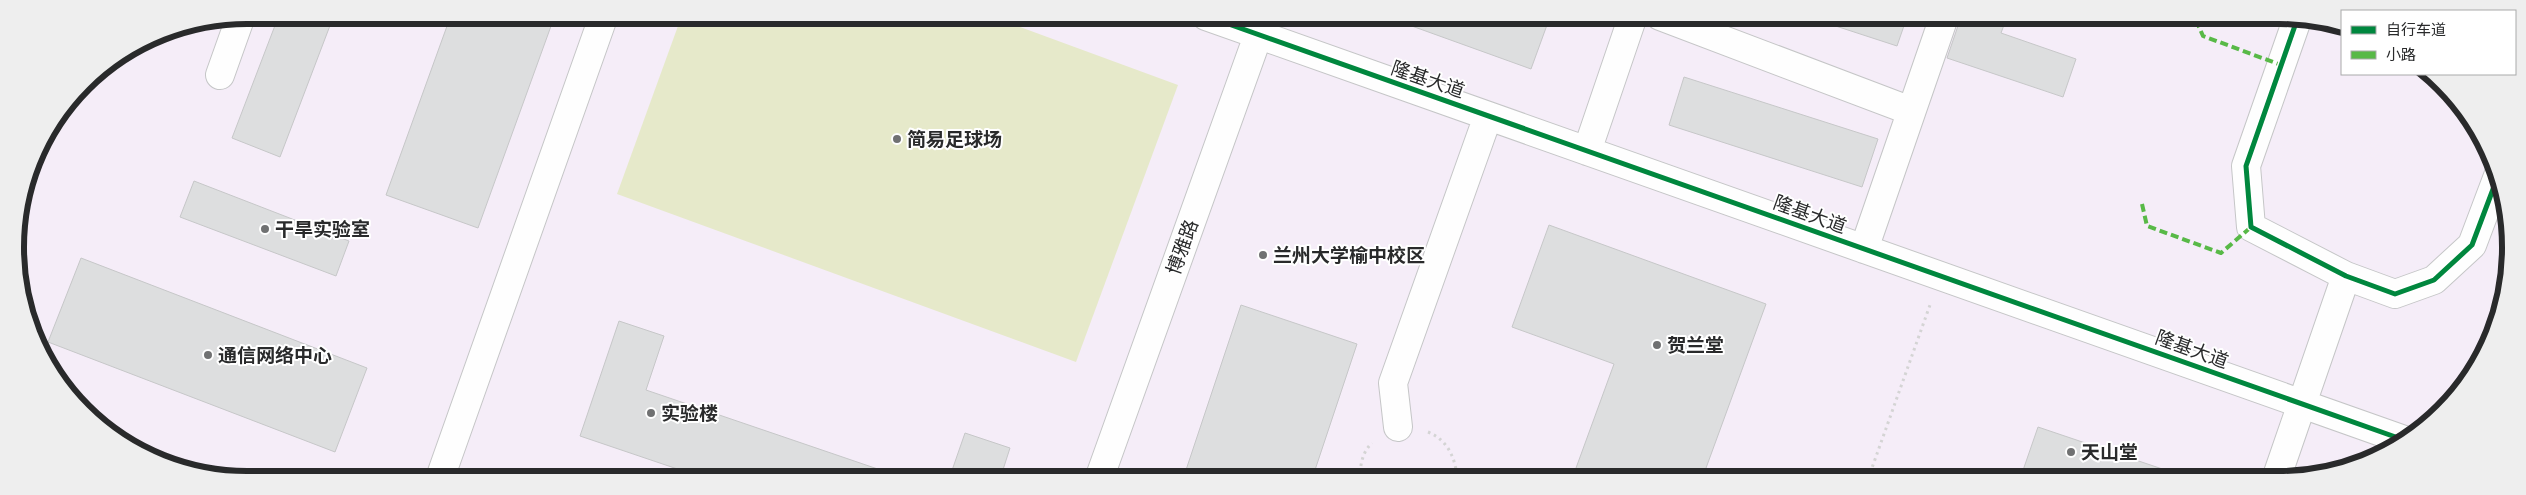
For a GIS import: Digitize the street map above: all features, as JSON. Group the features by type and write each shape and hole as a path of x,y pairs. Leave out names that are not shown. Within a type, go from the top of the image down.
{"street":[{"path":"220,75 238,24"},
{"path":"442,471 601,24"},
{"path":"1587,151 1630,24"},
{"path":"1681,24 1911,111"},
{"path":"1864,249 1942,24"},
{"path":"2295,24 2246,166 2251,227 2346,276 2395,294 2434,280 2472,245 2494,187"},
{"name":"隆基大道","path":"1261,25 1488,116 2397,437"},
{"name":"博雅路","path":"1103,471 1261,25"},
{"path":"1398,427 1394,383 1488,116"},
{"path":"2279,471 2346,276"}],"path":[{"path":"1871,471 1941,276"}],"shaded area":[{"name":"兰州大学榆中校区","path":"233,24 2293,24 2341,33 2341,75 2421,75 2447,100 2465,123 2479,149 2495,190 2502,233 2502,262 2495,305 2485,333 2465,372 2437,406 2403,434 2364,454 2336,464 2293,471 233,471 190,464 162,454 123,434 89,406 61,372 41,333 31,305 24,262 24,233 31,190 47,149 61,123 79,100 111,70 149,47 190,31"}],"green space":[{"name":"简易足球场","path":"679,24 1012,24 1178,85 1076,362 617,194"}],"building":[{"path":"276,24 331,24 280,157 232,138"},
{"path":"448,24 552,24 478,228 386,195"},
{"path":"1406,24 1544,24 1547,25 1531,69"},
{"path":"1830,24 1905,24 1897,46"},
{"path":"1959,24 2004,24 2001,33 2076,59 2063,97 1947,58"},
{"path":"1684,77 1878,139 1862,187 1669,125"},
{"name":"干旱实验室","path":"194,181 349,241 336,276 180,217"},
{"name":"贺兰堂","path":"1549,225 1766,304 1705,471 1575,471 1614,364 1512,327"},
{"name":"通信网络中心","path":"81,258 367,368 335,452 48,342"},
{"path":"1241,305 1357,344 1315,471 1186,471"},
{"name":"实验楼","path":"619,321 664,336 646,390 884,471 683,471 580,436"},
{"name":"天山堂","path":"2038,427 2168,471 2023,471"},
{"path":"965,433 1010,448 1003,471 952,471"}],"marked path":[{"path":"2198,24 2203,36 2281,65"},
{"path":"2142,204 2147,226 2221,253 2251,227"}],"cycle path":[{"path":"1229,24 2397,437"},
{"path":"2295,24 2246,166 2251,227 2346,276 2395,294 2434,280 2472,245 2494,187"}],"place":[{"name":"简易足球场","path":"897,139"},
{"name":"干旱实验室","path":"265,229"},
{"name":"兰州大学榆中校区","path":"1263,255"},
{"name":"贺兰堂","path":"1657,345"},
{"name":"通信网络中心","path":"208,355"},
{"name":"实验楼","path":"651,413"},
{"name":"天山堂","path":"2071,452"}]}
